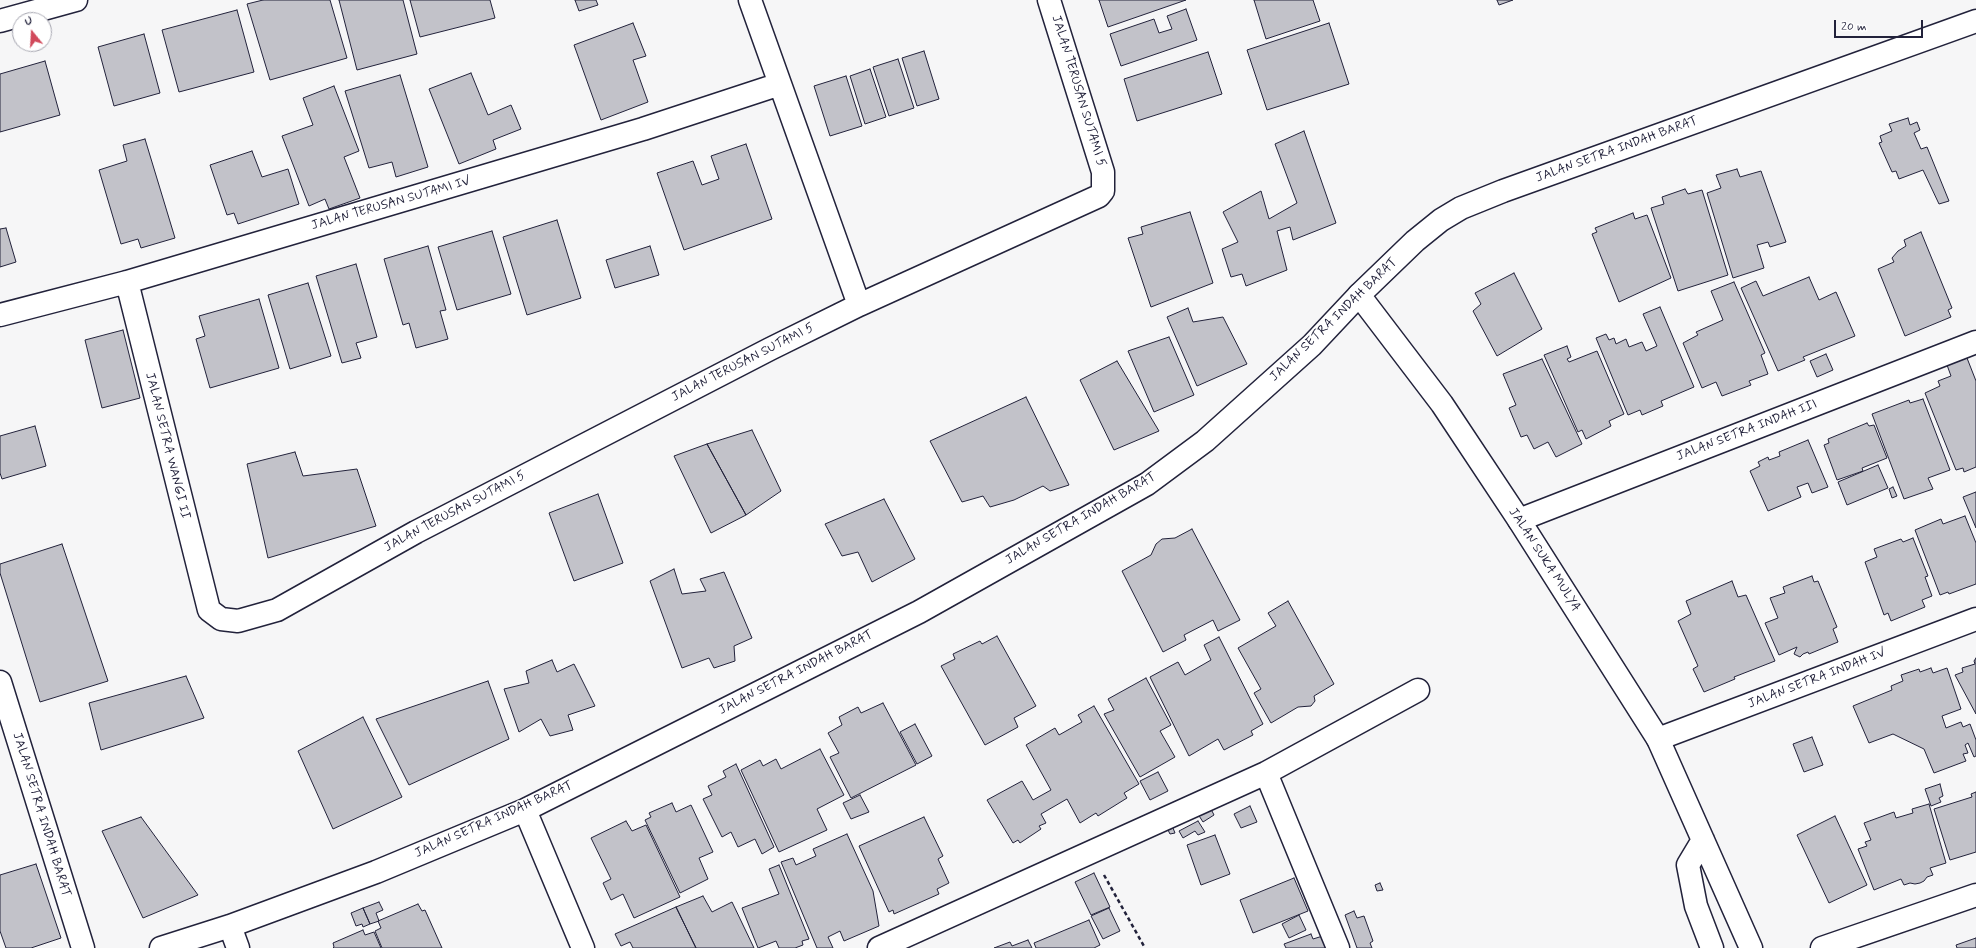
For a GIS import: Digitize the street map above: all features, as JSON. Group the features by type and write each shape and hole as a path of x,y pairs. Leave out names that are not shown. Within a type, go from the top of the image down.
{"street":[{"path":"0,21 76,0"},
{"path":"750,0 858,305"},
{"name":"JALAN TERUSAN SUTAMI 5","path":"209,610 222,619 238,621 277,610 416,532 858,305 1092,201 1099,196 1103,190 1103,172 1049,0"},
{"name":"JALAN SETRA INDAH BARAT","path":"161,948 230,926 376,872 525,810 919,612 1147,484 1205,441 1312,345 1359,295 1415,241 1441,220 1461,208 1510,189 1976,22"},
{"name":"JALAN TERUSAN SUTAMI IV","path":"0,315 127,282 643,129 780,84"},
{"name":"JALAN SETRA WANGI II","path":"127,282 209,610"},
{"name":"JALAN SUKA MULYA","path":"1359,295 1442,404 1519,520 1658,739 1751,948"},
{"name":"JALAN SETRA INDAH III","path":"1519,520 1976,342"},
{"name":"JALAN SETRA INDAH IV","path":"1658,739 1976,619"},
{"name":"JALAN SETRA INDAH BARAT","path":"0,682 83,948"},
{"path":"879,948 1266,773 1418,690"},
{"path":"1266,773 1338,948"},
{"path":"525,810 583,948"},
{"path":"1703,840 1688,865 1696,906 1712,948"},
{"path":"1822,948 1976,895"},
{"path":"230,926 238,948"}],"path":[{"path":"1091,852 1145,948"}],"building":[{"path":"263,0 330,0 347,58 270,80 247,4"},
{"path":"339,0 403,0 417,54 357,70"},
{"path":"410,0 490,0 495,18 420,37"},
{"path":"575,0 596,0 598,5 579,11"},
{"path":"1099,0 1186,0 1108,27"},
{"path":"1254,0 1313,0 1320,21 1266,39"},
{"path":"1497,0 1513,0 1499,5"},
{"path":"1186,9 1197,40 1121,66 1110,34 1154,19 1159,33 1172,29 1167,16"},
{"path":"237,10 254,72 179,92 162,30"},
{"path":"633,23 646,56 633,60 648,102 601,120 574,45"},
{"path":"1329,23 1349,84 1267,110 1247,50"},
{"path":"144,34 160,93 114,106 98,47"},
{"path":"924,51 939,99 917,106 902,58"},
{"path":"1208,52 1222,94 1137,121 1124,79"},
{"path":"898,59 914,108 889,116 873,67"},
{"path":"45,61 60,115 0,132 0,74"},
{"path":"870,69 886,117 865,124 850,76"},
{"path":"471,73 488,115 511,105 521,129 493,140 496,149 459,164 429,89"},
{"path":"400,75 428,167 396,177 392,162 369,168 345,91"},
{"path":"846,76 862,126 830,136 814,86"},
{"path":"334,86 359,151 344,157 360,198 329,209 325,199 309,206 282,136 313,125 303,98"},
{"path":"1908,118 1910,125 1917,122 1920,130 1914,133 1921,149 1927,147 1949,201 1939,204 1923,170 1899,179 1896,171 1892,172 1879,143 1882,142 1880,136 1892,131 1889,124"},
{"path":"1304,131 1336,223 1293,240 1290,227 1277,231 1287,270 1246,286 1242,274 1231,277 1222,249 1238,242 1223,212 1261,191 1269,219 1297,203 1275,144"},
{"path":"145,139 175,238 141,248 138,239 121,244 99,170 127,161 123,145"},
{"path":"746,144 772,219 684,250 657,173 693,161 702,185 719,179 711,156"},
{"path":"252,151 262,177 288,169 299,204 238,224 234,213 227,215 210,165"},
{"path":"1737,169 1740,177 1761,171 1786,242 1770,247 1768,242 1757,245 1764,268 1733,278 1707,193 1721,188 1716,175"},
{"path":"1685,189 1688,194 1702,190 1728,275 1678,291 1651,208 1664,204 1662,197"},
{"path":"1190,212 1213,283 1151,307 1128,238 1143,234 1141,227"},
{"path":"1633,213 1635,219 1647,215 1671,278 1619,302 1592,234 1597,232 1595,228"},
{"path":"557,220 581,298 527,315 503,237"},
{"path":"6,228 16,262 0,267 0,229"},
{"path":"492,231 511,294 457,310 438,247"},
{"path":"1921,232 1952,308 1948,310 1951,317 1905,336 1878,269 1894,262 1892,258 1898,251 1906,246 1904,240"},
{"path":"428,246 446,310 440,311 448,339 416,348 409,323 403,325 384,259"},
{"path":"650,246 659,275 615,288 606,260"},
{"path":"356,264 377,337 356,343 361,358 342,363 316,276"},
{"path":"1514,273 1542,329 1497,356 1473,311 1481,304 1475,293"},
{"path":"1809,277 1819,300 1836,292 1855,336 1803,357 1805,360 1778,371 1741,288 1756,281 1763,296"},
{"path":"1734,282 1765,353 1761,355 1768,374 1749,381 1751,385 1722,396 1716,382 1702,388 1683,343 1698,335 1696,332 1723,320 1711,291"},
{"path":"308,283 331,356 290,369 268,295"},
{"path":"259,299 279,368 210,388 196,339 205,336 199,316"},
{"path":"1660,307 1694,387 1661,401 1663,406 1642,415 1640,410 1628,415 1596,338 1606,334 1609,340 1614,338 1616,344 1626,339 1629,347 1642,342 1646,351 1657,346 1643,314"},
{"path":"1188,308 1193,322 1223,317 1247,364 1197,386 1167,317"},
{"path":"123,330 140,398 102,408 85,340"},
{"path":"1169,337 1194,395 1154,412 1128,351"},
{"path":"1567,346 1571,357 1567,359 1569,362 1597,351 1624,414 1609,421 1611,426 1586,439 1582,430 1578,432 1544,355"},
{"path":"1826,354 1833,370 1817,377 1810,361"},
{"path":"1967,358 1976,381 1976,467 1964,472 1963,468 1956,470 1925,393 1940,386 1938,381 1951,376 1947,365"},
{"path":"1542,359 1582,444 1556,457 1548,442 1534,449 1527,435 1521,437 1509,408 1516,405 1503,374"},
{"path":"1117,361 1159,431 1114,450 1080,380"},
{"path":"1026,397 1069,485 1050,491 1043,486 1014,500 990,507 983,496 962,502 930,441"},
{"path":"1923,399 1950,470 1928,478 1933,489 1904,499 1872,414 1909,400 1910,403"},
{"path":"1867,423 1869,426 1874,425 1887,458 1862,468 1863,471 1837,480 1824,445 1829,443 1828,439"},
{"path":"35,426 46,466 2,479 0,473 0,436"},
{"path":"752,430 781,491 746,515 707,444"},
{"path":"1808,440 1828,487 1812,493 1808,483 1797,487 1801,497 1768,511 1750,471 1760,466 1758,462 1768,457 1769,460 1780,456 1779,452"},
{"path":"707,444 746,515 711,533 674,456"},
{"path":"295,452 303,476 357,469 376,526 268,558 247,464"},
{"path":"1878,465 1888,488 1847,505 1838,482"},
{"path":"1893,487 1897,496 1892,498 1889,489"},
{"path":"1976,492 1976,528 1963,497"},
{"path":"598,494 623,563 574,581 549,513"},
{"path":"884,499 915,559 872,582 858,552 842,556 825,524"},
{"path":"1965,516 1976,543 1976,584 1949,594 1948,592 1940,595 1915,530 1941,519 1943,524"},
{"path":"1192,529 1240,620 1218,631 1213,620 1184,635 1186,640 1163,652 1122,571 1151,555 1156,544 1162,539 1175,538"},
{"path":"1913,538 1928,576 1925,577 1932,596 1922,600 1925,607 1891,621 1888,613 1884,615 1865,562 1877,557 1874,549 1901,539 1903,542"},
{"path":"62,544 108,681 40,702 0,573 0,564"},
{"path":"674,569 682,594 706,591 700,579 724,572 752,638 734,646 735,661 714,668 709,658 682,668 650,581"},
{"path":"1812,576 1814,582 1818,581 1837,627 1833,629 1838,642 1809,654 1808,652 1800,657 1794,654 1797,647 1779,655 1765,623 1778,618 1770,598 1785,593 1783,587"},
{"path":"1732,581 1738,597 1746,595 1775,661 1734,677 1735,679 1704,692 1693,669 1698,666 1678,621 1691,614 1686,601"},
{"path":"1288,601 1334,684 1314,696 1315,701 1311,706 1298,707 1271,723 1254,693 1261,689 1238,648 1276,626 1268,613"},
{"path":"997,636 1036,706 1014,718 1018,727 985,745 941,666 955,659 953,654 980,641 982,644"},
{"path":"1219,637 1263,724 1251,731 1253,735 1224,750 1218,739 1189,756 1150,677 1178,662 1185,675 1211,660 1204,645"},
{"path":"1976,658 1976,714 1955,675 1963,672 1962,668 1975,664 1974,661"},
{"path":"552,660 557,672 574,664 595,706 568,715 573,730 550,736 541,719 519,732 504,689 529,683 526,671"},
{"path":"1931,668 1933,673 1947,668 1961,709 1942,716 1946,728 1961,722 1963,727 1970,724 1976,740 1976,756 1974,757 1968,743 1965,745 1968,753 1963,754 1966,761 1934,773 1924,749 1893,734 1869,743 1853,706 1892,690 1891,686 1903,681 1901,675 1919,669 1920,672"},
{"path":"186,676 204,718 101,750 89,703"},
{"path":"1146,678 1171,725 1160,731 1175,757 1140,777 1104,714 1114,710 1108,699"},
{"path":"488,681 509,739 409,785 376,719"},
{"path":"883,703 916,765 851,798 830,757 839,753 828,733 842,725 839,717 858,707 861,713"},
{"path":"1094,706 1139,784 1124,793 1127,798 1098,816 1096,813 1080,823 1067,799 1041,814 1046,823 1039,826 1041,829 1020,843 1018,840 1013,843 987,800 1022,781 1033,800 1051,790 1026,745 1055,728 1059,735 1082,722 1078,715"},
{"path":"363,717 402,797 333,829 298,751"},
{"path":"915,724 932,756 917,764 900,732"},
{"path":"1812,737 1823,765 1804,772 1793,744"},
{"path":"820,749 844,795 817,809 827,830 779,852 741,770 760,760 763,766 776,759 781,769"},
{"path":"736,764 774,847 762,854 755,839 738,847 731,832 722,837 703,799 712,795 708,786 726,777 723,771"},
{"path":"1158,772 1168,791 1150,800 1140,781"},
{"path":"1940,784 1943,796 1939,798 1941,802 1931,806 1925,789"},
{"path":"1976,792 1976,852 1950,860 1934,809 1972,797 1971,794"},
{"path":"860,795 869,812 851,819 843,803"},
{"path":"672,803 676,812 691,805 713,852 699,858 708,879 680,893 645,820 651,817 649,813"},
{"path":"1929,804 1946,863 1930,868 1933,875 1927,877 1920,883 1910,883 1904,885 1901,879 1874,890 1858,849 1867,846 1865,842 1871,840 1864,823 1894,812 1896,818 1913,813 1912,809"},
{"path":"1209,805 1214,815 1203,822 1196,811"},
{"path":"1250,806 1257,822 1241,828 1234,814"},
{"path":"1835,816 1867,885 1829,903 1797,835"},
{"path":"141,817 198,895 143,918 102,831"},
{"path":"924,817 943,856 938,859 949,883 937,889 939,894 894,914 893,910 889,912 859,846"},
{"path":"626,821 632,831 646,825 680,897 634,918 623,894 611,900 603,883 611,879 591,838"},
{"path":"1198,821 1205,832 1198,835 1195,831 1183,838 1179,831"},
{"path":"1173,828 1175,833 1170,834 1168,830"},
{"path":"847,834 873,891 879,926 844,941 840,931 828,937 833,948 817,948 781,862 793,858 796,865 816,856 813,849"},
{"path":"1215,835 1230,874 1201,885 1187,845"},
{"path":"36,864 61,938 31,948 6,948 0,931 0,875"},
{"path":"779,865 809,939 802,941 803,945 795,948 779,948 776,941 758,948 742,908 779,894 769,869"},
{"path":"1094,873 1110,907 1091,915 1075,882"},
{"path":"1294,878 1308,911 1253,933 1240,900"},
{"path":"1380,883 1383,890 1377,891 1375,885"},
{"path":"703,896 712,912 732,902 754,948 696,948 676,907"},
{"path":"379,902 383,910 376,913 379,921 370,924 363,908"},
{"path":"418,904 422,911 425,910 442,948 382,948 375,931 381,928 378,921"},
{"path":"676,907 696,948 633,948 630,942 621,946 615,934"},
{"path":"363,908 370,924 363,927 362,924 356,926 351,913"},
{"path":"1109,908 1120,931 1103,939 1091,916"},
{"path":"1354,911 1357,918 1364,916 1373,941 1370,943 1372,948 1357,948 1345,915"},
{"path":"1299,915 1306,930 1289,938 1282,924"},
{"path":"1089,920 1100,945 1094,948 1036,948 1034,943"},
{"path":"363,930 365,935 374,932 381,948 333,948 333,943"},
{"path":"1311,934 1313,939 1326,935 1331,948 1286,948 1284,944"},
{"path":"1976,938 1976,948 1957,948 1956,945"},
{"path":"1028,940 1032,948 994,948 1010,942 1012,946"}]}
